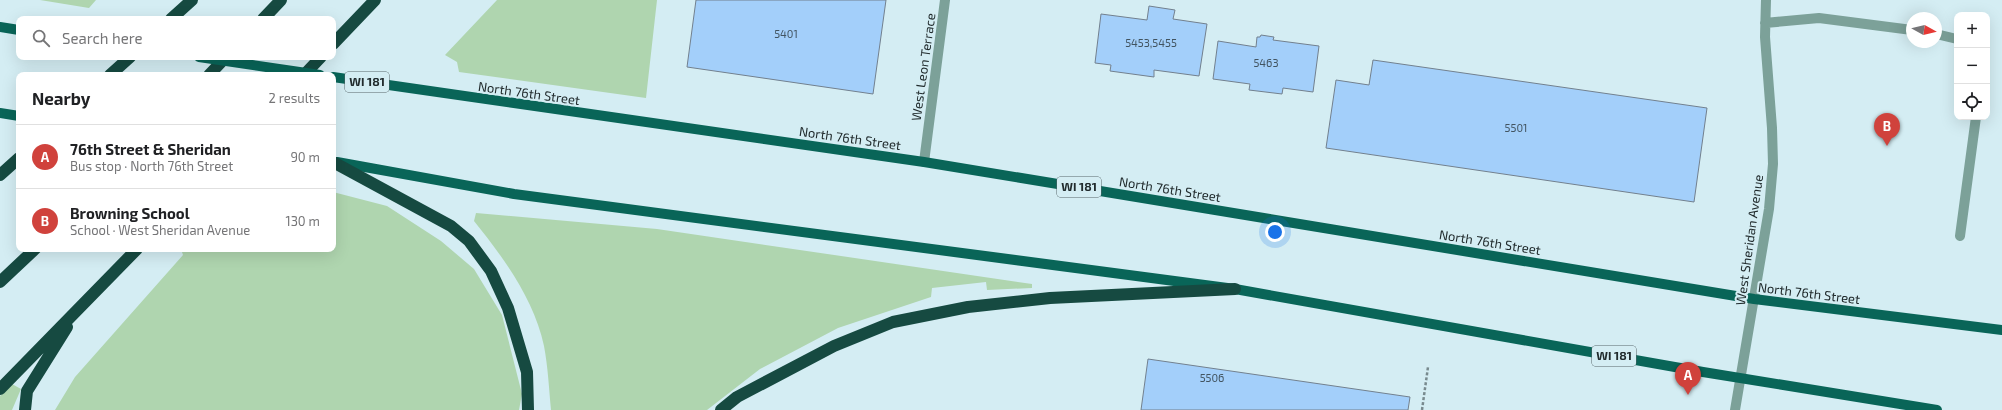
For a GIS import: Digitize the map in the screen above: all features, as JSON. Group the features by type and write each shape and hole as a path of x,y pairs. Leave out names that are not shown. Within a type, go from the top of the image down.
{"highway":[{"path":"174,16 192,0"},
{"path":"266,16 281,0"},
{"path":"336,41 376,0"},
{"path":"113,72 127,60"},
{"path":"212,72 223,60"},
{"path":"307,72 318,60"},
{"path":"0,175 16,161"},
{"path":"336,163 451,226 469,241 491,271 508,308 527,372 528,410"},
{"path":"0,282 32,252"},
{"path":"0,389 134,252"},
{"path":"721,410 737,397 834,346 893,322 968,307 1050,298 1235,288"},
{"path":"25,410 28,392 50,358 75,314"}],"main road":[{"path":"0,27 16,30"},
{"path":"219,60 300,72"},
{"name":"North 76th Street","path":"336,77 924,162 1754,299 2002,330"},
{"path":"0,113 16,116"},
{"name":"WI 181","path":"336,162 514,194 1235,288 1740,378 1937,410"}],"street":[{"name":"West Leon Terrace","path":"924,162 945,0"},
{"name":"West Sheridan Avenue","path":"1735,410 1769,209 1773,164 1765,23 1766,0"},
{"path":"1765,23 1819,18 1906,29"},
{"path":"1942,35 1954,38"},
{"path":"1960,236 1976,120"}],"path":[{"path":"1422,410 1428,367"}],"green space":[{"path":"40,0 96,0 89,8"},
{"path":"497,0 657,0 646,98 459,72 457,62 445,55"},
{"path":"336,193 387,206 441,241 474,269 502,315 522,394 519,410 55,410 75,377 183,255 182,252 336,252"},
{"path":"476,213 657,229 1032,284 1032,288 987,290 986,282 932,288 931,297 838,328 760,369 707,410 551,410 544,346 533,312 516,279 496,249 474,221"},
{"path":"12,384 21,389 12,410 0,410 0,396"}],"building":[{"path":"696,0 886,0 873,94 687,67"},
{"path":"1149,6 1175,10 1173,19 1207,24 1199,76 1154,70 1154,77 1110,71 1111,65 1095,63 1101,14 1147,20"},
{"path":"1261,35 1274,37 1273,40 1319,46 1313,92 1283,88 1282,94 1249,90 1250,84 1213,79 1218,41 1256,47 1257,37 1260,37"},
{"path":"1373,60 1707,108 1694,202 1326,148 1336,80 1369,85"},
{"path":"1148,359 1410,397 1408,410 1141,410"}],"place":[{"name":"Browning School","path":"1887,146"},
{"name":"76th Street & Sheridan","path":"1688,395"}]}
